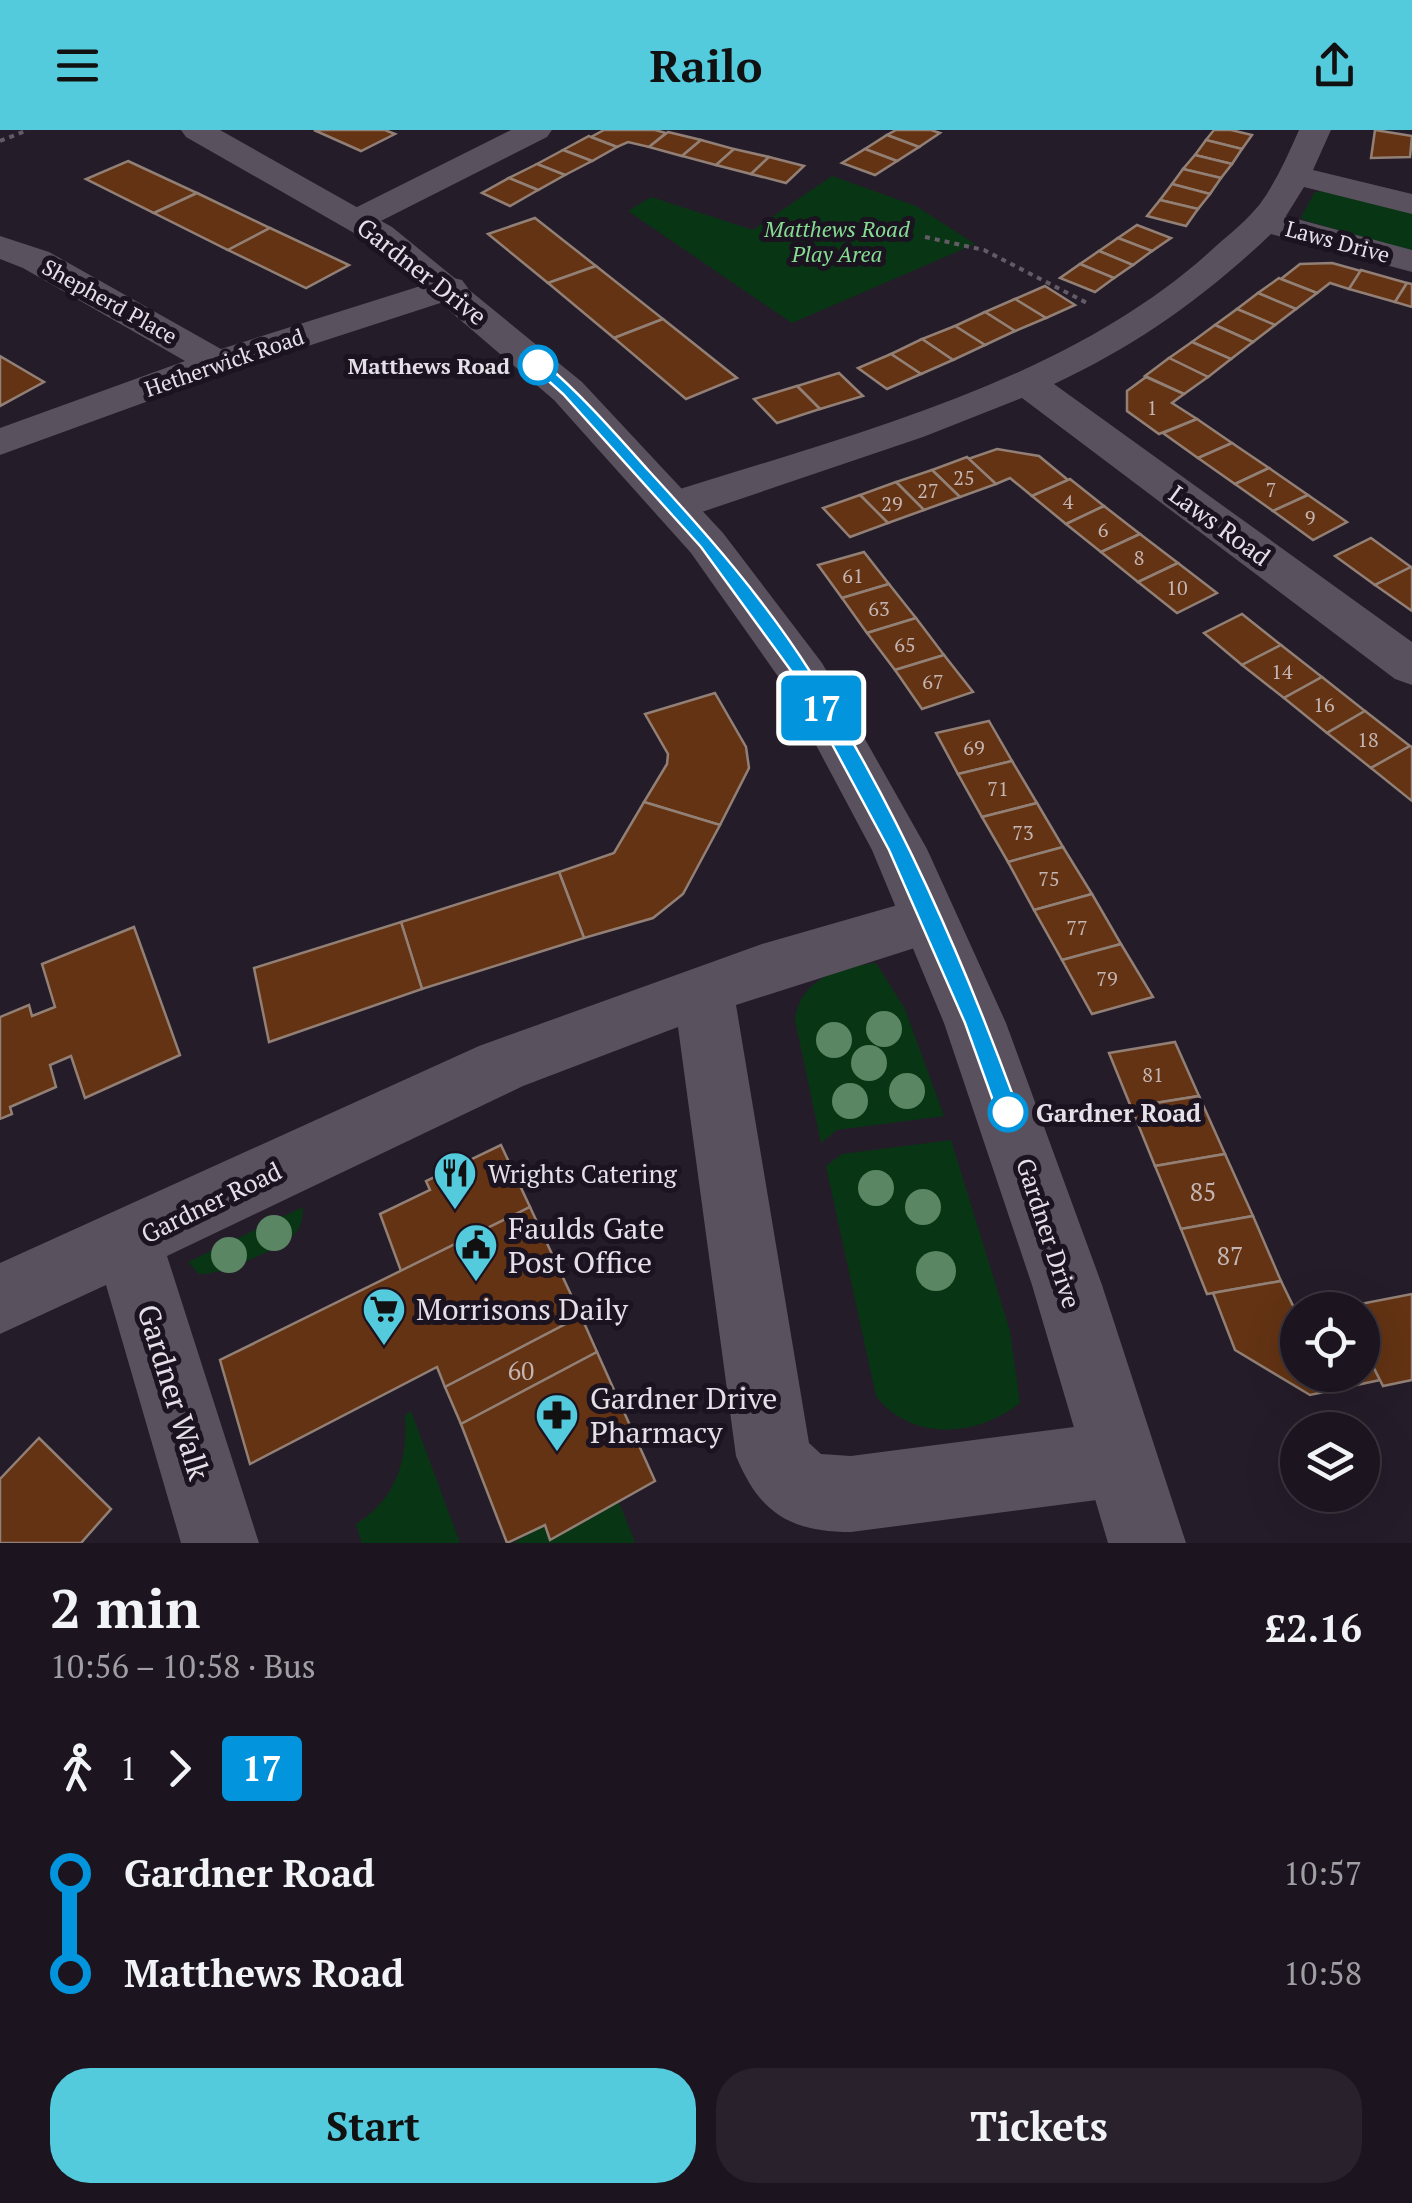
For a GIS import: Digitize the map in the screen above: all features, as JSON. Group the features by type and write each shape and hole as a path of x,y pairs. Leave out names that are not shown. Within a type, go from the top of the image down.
{"street":[{"name":"Gardner Drive","path":"198,130 357,220 450,288 568,391 674,506 762,615 804,676 898,849 976,1023 1020,1146 1147,1543"},
{"path":"357,220 536,130"},
{"path":"674,506 1027,383 1133,327 1197,285 1264,220 1295,175 1315,130"},
{"path":"1295,175 1412,204"},
{"name":"Laws Drive","path":"1264,220 1412,261"},
{"name":"Shepherd Place","path":"0,247 36,260 216,363"},
{"name":"Hetherwick Road","path":"0,442 216,363 450,288"},
{"name":"Laws Road","path":"1027,383 1412,667"},
{"name":"Gardner Road","path":"0,1299 501,1066 703,990 820,950 928,920"},
{"path":"703,990 774,1456 789,1480 812,1492 851,1494 1120,1458"},
{"name":"Gardner Walk","path":"128,1242 220,1543"}],"path":[{"path":"0,142 28,130"},
{"path":"924,237 984,250 1133,327"}],"green space":[{"name":"Matthews Road Play Area","path":"832,176 916,206 975,244 792,323 628,211 651,197 753,230"},
{"path":"1315,192 1412,213 1412,252 1304,220 1301,217"},
{"path":"876,963 905,1009 944,1116 837,1130 821,1143 795,1020 798,1006 824,977"},
{"path":"951,1140 1010,1331 1020,1403 985,1423 945,1430 907,1421 876,1396 826,1166 842,1154"},
{"path":"303,1207 301,1224 294,1234 260,1255 199,1274 188,1262"},
{"path":"411,1411 460,1543 362,1543 356,1524 381,1503 397,1478 404,1448 405,1416"},
{"path":"619,1502 635,1543 513,1543 545,1525 551,1539"}],"building":[{"path":"314,130 385,130 395,134 361,151"},
{"path":"604,130 666,133 649,147 628,142 617,147 591,137"},
{"path":"896,130 940,133 919,147 887,135"},
{"path":"1214,130 1252,135 1242,149 1206,140"},
{"path":"1375,130 1412,136 1410,157 1371,158"},
{"path":"668,132 701,140 682,156 649,147"},
{"path":"887,135 919,147 897,161 865,149"},
{"path":"589,136 617,147 592,161 563,150"},
{"path":"701,140 734,149 716,165 682,156"},
{"path":"1206,140 1242,149 1232,164 1195,155"},
{"path":"734,149 769,157 751,174 716,165"},
{"path":"865,149 897,161 875,175 842,163"},
{"path":"563,150 592,161 565,175 537,164"},
{"path":"1195,155 1232,164 1221,178 1183,169"},
{"path":"769,157 804,166 786,183 751,174"},
{"path":"128,161 197,193 154,213 86,179"},
{"path":"537,164 565,175 538,190 509,178"},
{"path":"1183,169 1221,178 1210,194 1172,184"},
{"path":"509,178 538,190 510,206 482,193"},
{"path":"1172,184 1210,194 1198,209 1160,200"},
{"path":"197,193 270,228 228,250 154,213"},
{"path":"1160,200 1198,209 1186,226 1147,216"},
{"path":"535,218 596,266 548,283 488,234"},
{"path":"1137,225 1171,238 1152,251 1118,238"},
{"path":"270,228 349,265 306,288 228,250"},
{"path":"1118,238 1152,251 1133,265 1099,251"},
{"path":"1099,251 1133,265 1114,278 1080,264"},
{"path":"1332,263 1361,271 1349,289 1330,283 1317,293 1281,279 1300,264"},
{"path":"1080,264 1114,278 1095,292 1060,278"},
{"path":"596,266 663,319 614,338 548,283"},
{"path":"1361,270 1407,283 1395,302 1349,289"},
{"path":"1279,278 1317,293 1296,309 1258,293"},
{"path":"1407,283 1412,284 1412,307 1395,302"},
{"path":"1045,286 1075,305 1046,318 1015,299"},
{"path":"1258,293 1296,309 1275,325 1237,309"},
{"path":"1015,299 1046,318 1015,331 985,312"},
{"path":"1237,309 1275,325 1253,342 1215,325"},
{"path":"985,312 1015,331 985,345 955,326"},
{"path":"663,319 737,378 686,399 614,338"},
{"path":"1215,325 1253,342 1231,359 1192,342"},
{"path":"955,326 985,345 953,360 922,339"},
{"path":"922,339 953,360 921,374 891,354"},
{"path":"1192,342 1231,359 1208,377 1169,358"},
{"path":"891,354 921,374 887,389 858,368"},
{"path":"0,356 44,382 0,406"},
{"path":"1169,358 1208,377 1184,394 1145,376"},
{"path":"839,373 863,396 820,409 797,386"},
{"path":"1146,377 1184,394 1172,403 1197,419 1159,434 1127,411 1127,391"},
{"path":"797,386 820,409 777,423 754,399"},
{"path":"1197,419 1232,443 1198,458 1163,433"},
{"path":"1232,443 1269,468 1235,484 1198,458"},
{"path":"997,449 1039,456 1068,480 1032,496 1010,478 996,484 968,459"},
{"path":"967,457 996,484 960,497 932,470"},
{"path":"1269,468 1308,495 1273,511 1235,484"},
{"path":"932,470 960,497 924,510 896,482"},
{"path":"1070,479 1104,506 1066,524 1032,496"},
{"path":"896,482 924,510 888,523 860,495"},
{"path":"860,495 888,523 850,537 823,508"},
{"path":"1308,495 1347,522 1313,540 1273,511"},
{"path":"1104,506 1140,534 1101,552 1066,524"},
{"path":"1140,534 1178,563 1138,582 1101,552"},
{"path":"1371,538 1411,567 1375,585 1335,556"},
{"path":"864,552 889,584 842,598 818,565"},
{"path":"1178,563 1217,593 1177,613 1138,582"},
{"path":"1412,567 1412,611 1375,585"},
{"path":"889,584 916,618 867,633 842,598"},
{"path":"1242,614 1281,645 1242,665 1204,633"},
{"path":"916,618 944,655 895,670 867,633"},
{"path":"1281,645 1322,677 1284,698 1242,665"},
{"path":"944,655 973,692 922,709 895,670"},
{"path":"1322,677 1365,711 1327,733 1284,698"},
{"path":"715,693 746,747 749,768 720,825 644,802 667,764 668,754 645,714"},
{"path":"1365,711 1410,746 1371,768 1327,733"},
{"path":"989,721 1012,761 958,774 936,733"},
{"path":"1412,747 1412,801 1371,768"},
{"path":"1012,761 1037,803 982,817 958,774"},
{"path":"644,802 720,825 683,894 653,918 584,938 559,872 614,853"},
{"path":"1037,803 1063,847 1008,862 982,817"},
{"path":"1063,847 1092,894 1034,910 1008,862"},
{"path":"559,872 584,938 422,989 401,922"},
{"path":"1092,894 1121,944 1062,960 1034,910"},
{"path":"401,922 422,989 269,1042 254,968"},
{"path":"134,927 180,1055 85,1098 71,1056 50,1065 56,1087 10,1107 12,1114 0,1119 0,1017 29,1005 32,1016 55,1007 42,964"},
{"path":"1121,944 1153,997 1092,1014 1062,960"},
{"path":"1175,1042 1199,1096 1131,1107 1109,1053"},
{"path":"1199,1096 1225,1154 1155,1166 1131,1107"},
{"name":"Wrights Catering","path":"501,1145 530,1207 401,1271 380,1214 430,1190 426,1181"},
{"path":"1225,1154 1253,1216 1181,1229 1155,1166"},
{"name":"Morrisons Daily","path":"530,1207 581,1316 445,1387 437,1367 250,1464 220,1360"},
{"path":"1253,1216 1281,1281 1207,1294 1181,1229"},
{"path":"1281,1281 1286,1292 1280,1292 1280,1377 1235,1350 1213,1293"},
{"path":"1412,1294 1412,1380 1383,1386 1380,1380 1380,1300"},
{"path":"581,1316 597,1352 461,1424 445,1387"},
{"name":"Gardner Drive Pharmacy","path":"597,1352 655,1481 550,1540 545,1525 507,1543 461,1424"},
{"path":"39,1438 111,1509 81,1543 0,1543 0,1479"}],"bus line":[{"name":"17","path":"538,365 568,391 674,506 804,676 898,849 976,1023 1008,1112"}],"place":[{"name":"Matthews Road","path":"538,365"},
{"name":"Gardner Road","path":"1008,1112"},
{"name":"Wrights Catering","path":"455,1211"},
{"name":"Faulds Gate Post Office","path":"476,1283"},
{"name":"Morrisons Daily","path":"384,1347"},
{"name":"Gardner Drive Pharmacy","path":"557,1453"}]}
